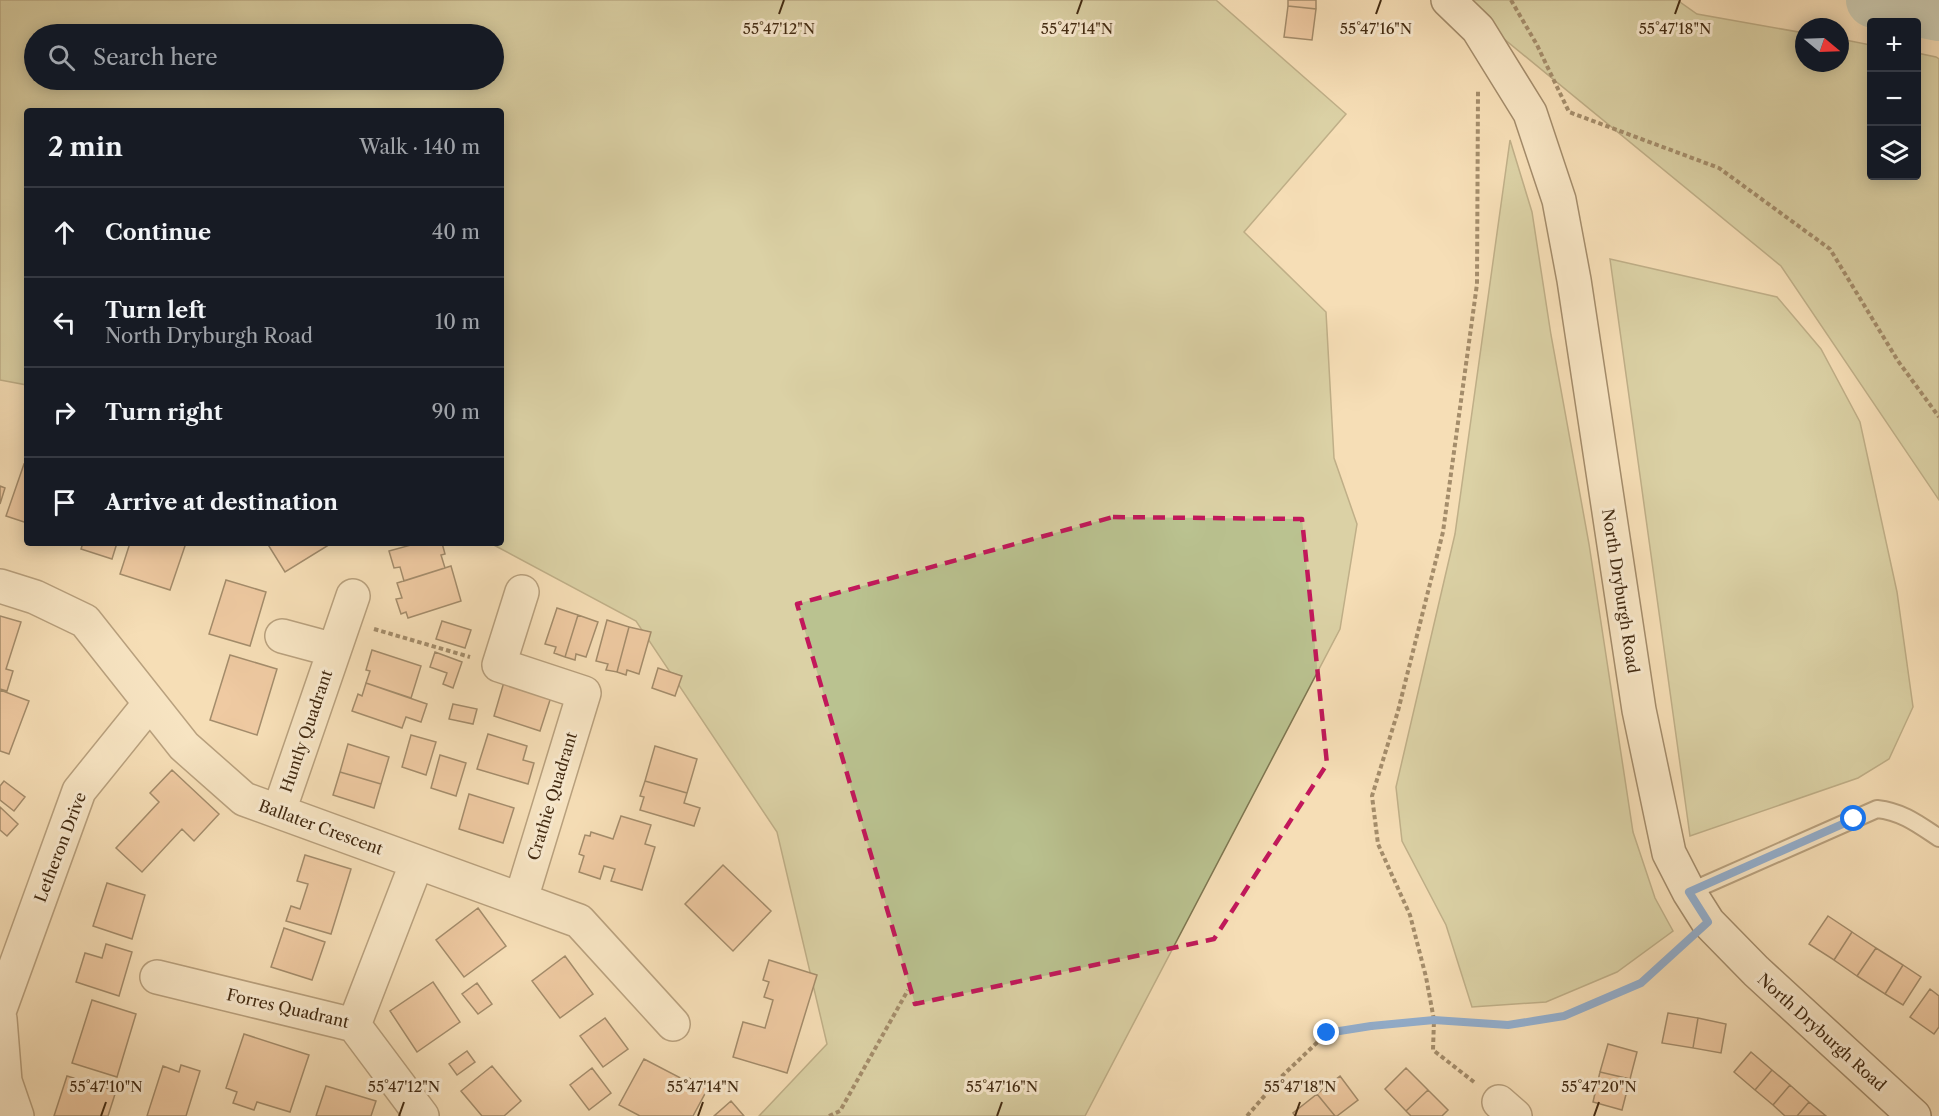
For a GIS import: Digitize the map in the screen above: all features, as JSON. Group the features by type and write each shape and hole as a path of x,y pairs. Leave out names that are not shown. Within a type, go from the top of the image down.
{"street":[{"name":"North Dryburgh Road","path":"1448,0 1478,29 1530,113 1559,200 1574,280 1639,710 1669,853 1708,922 1756,971 1914,1116"},
{"name":"Ballater Crescent","path":"0,586 35,597 85,621 184,746 244,799 579,921 672,1024"},
{"path":"499,665 522,592"},
{"name":"Huntly Quadrant","path":"282,636 344,622"},
{"name":"Huntly Quadrant","path":"279,812 344,622"},
{"name":"Crathie Quadrant","path":"499,665 584,693 521,899"},
{"name":"Letheron Drive","path":"0,1009 79,791 150,703"},
{"name":"Forres Quadrant","path":"157,977 354,1025 417,862"},
{"path":"0,1019 5,1081 17,1116"},
{"path":"354,1025 422,1116"}],"lane":[{"path":"1689,892 1877,809 1892,811 1908,818 1939,838"}],"path":[{"path":"1511,0 1537,45 1569,112 1719,168 1830,249 1898,362 1939,417"},
{"path":"1478,87 1478,284 1444,520 1398,711 1372,796 1378,844 1410,915 1426,977 1434,1020 1433,1050 1507,1109"},
{"path":"344,622 499,665"},
{"path":"1247,1116 1280,1078 1327,1033 1434,1020 1508,1025 1564,1016 1641,983 1708,922"},
{"path":"829,1116 840,1110 908,990"}],"highlighted area":[{"path":"1113,517 1302,519 1327,764 1214,939 915,1004 854,804 797,604"}],"green space":[{"path":"0,0 1216,0 1346,114 1244,232 1326,312 1334,458 1357,524 1340,629 1085,1116 759,1116 827,1044 777,832 636,621 496,546 504,546 504,108 24,108 24,384 0,380"},
{"path":"1460,0 1677,0 1697,14 1795,31 1795,72 1849,72 1849,41 1867,44 1867,180 1921,180 1921,54 1939,59 1939,500 1781,266 1487,25"},
{"path":"1510,140 1532,212 1551,335 1589,544 1633,832 1655,898 1673,931 1617,972 1546,1002 1472,1007 1446,925 1402,841 1396,787 1455,534"},
{"path":"1610,259 1777,297 1821,349 1860,422 1897,592 1913,707 1889,759 1858,778 1690,836"}],"building":[{"path":"1288,0 1316,0 1316,9 1288,6"},
{"path":"1288,6 1316,9 1312,40 1284,37"},
{"path":"24,464 24,522 6,516"},
{"path":"0,486 5,488 0,504"},
{"path":"82,546 116,546 112,559 81,549"},
{"path":"129,546 185,546 170,590 120,574"},
{"path":"269,546 327,546 285,572"},
{"path":"407,546 443,546 445,554 441,555 445,568 404,581 400,567 394,568 389,551"},
{"path":"451,566 461,601 408,618 406,612 401,614 396,599 402,598 397,583"},
{"path":"226,580 266,592 250,646 209,634"},
{"path":"557,608 578,615 565,657 554,653 556,647 545,644"},
{"path":"578,615 598,622 586,657 576,654 575,660 565,657"},
{"path":"0,616 21,622 6,669 13,671 7,691 0,689"},
{"path":"607,620 629,627 617,672 606,670 608,664 596,661"},
{"path":"442,621 471,630 465,648 436,639"},
{"path":"629,627 651,632 639,674 627,670 626,675 617,672"},
{"path":"372,650 421,666 411,698 366,683 370,671 366,670"},
{"path":"435,652 462,662 453,688 443,684 447,673 430,667"},
{"path":"230,655 277,669 257,735 210,720"},
{"path":"658,668 682,676 675,696 652,688"},
{"path":"504,682 551,697 540,731 494,716"},
{"path":"366,683 427,704 421,722 406,717 402,728 352,711 358,694 362,696"},
{"path":"0,690 29,701 9,754 0,751"},
{"path":"453,704 477,709 473,724 449,719"},
{"path":"488,734 527,746 523,760 534,763 528,784 477,769"},
{"path":"411,735 436,742 426,775 402,767"},
{"path":"348,744 389,757 381,784 340,772"},
{"path":"655,746 697,759 687,793 645,781"},
{"path":"440,755 466,763 456,796 431,788"},
{"path":"172,770 219,814 194,841 182,829 142,872 116,848 159,802 150,793"},
{"path":"340,772 381,784 374,808 333,795"},
{"path":"4,781 25,797 14,811 0,800 0,786"},
{"path":"645,781 687,793 684,803 700,808 694,826 640,810 644,797 640,796"},
{"path":"469,794 514,808 503,843 459,829"},
{"path":"0,807 18,824 7,836 0,830"},
{"path":"621,816 651,825 645,844 655,847 642,890 611,881 615,869 604,866 600,879 579,872 584,856 579,854 585,835 590,836 591,832 613,839"},
{"path":"305,855 351,869 331,934 286,921 291,906 300,909 308,884 297,881"},
{"path":"723,865 771,911 733,951 685,904"},
{"path":"107,883 145,895 132,939 93,926"},
{"path":"478,908 506,946 464,977 436,940"},
{"path":"1828,916 1852,932 1834,960 1809,944"},
{"path":"284,928 325,942 312,980 271,967"},
{"path":"1852,932 1876,948 1857,976 1834,960"},
{"path":"106,944 132,952 119,996 76,982 85,953 102,958"},
{"path":"1876,948 1903,965 1885,994 1857,976"},
{"path":"565,956 593,994 560,1018 532,981"},
{"path":"769,960 817,975 787,1073 733,1057 743,1022 765,1028 773,1000 764,997 769,982 763,980"},
{"path":"1903,965 1921,977 1903,1005 1885,994"},
{"path":"433,982 460,1022 417,1052 390,1011"},
{"path":"477,983 492,1004 478,1014 462,994"},
{"path":"1930,989 1939,996 1939,1027 1934,1034 1910,1017"},
{"path":"92,1000 136,1014 117,1077 72,1063"},
{"path":"1668,1013 1698,1018 1693,1048 1662,1043"},
{"path":"605,1018 628,1049 603,1067 580,1036"},
{"path":"1698,1018 1726,1024 1721,1053 1693,1048"},
{"path":"244,1034 309,1055 290,1112 257,1102 254,1110 233,1103 237,1092 226,1088"},
{"path":"1608,1044 1637,1052 1630,1079 1600,1072"},
{"path":"467,1051 475,1062 457,1075 449,1064"},
{"path":"1751,1052 1772,1070 1755,1090 1734,1072"},
{"path":"644,1059 688,1082 689,1078 708,1088 693,1116 640,1116 619,1105"},
{"path":"181,1065 200,1071 186,1116 147,1116 163,1066 179,1072"},
{"path":"492,1066 521,1101 504,1116 482,1116 461,1091"},
{"path":"592,1068 611,1093 589,1110 570,1085"},
{"path":"1406,1068 1428,1090 1406,1111 1385,1089"},
{"path":"1772,1070 1790,1085 1773,1105 1755,1090"},
{"path":"1600,1072 1630,1079 1622,1110 1593,1102"},
{"path":"67,1076 116,1091 108,1116 54,1116"},
{"path":"1340,1076 1358,1100 1335,1116 1317,1094"},
{"path":"1790,1085 1809,1102 1797,1116 1785,1116 1773,1105"},
{"path":"326,1086 376,1101 371,1116 316,1116"},
{"path":"1428,1090 1448,1110 1442,1116 1411,1116 1406,1111"},
{"path":"1317,1094 1335,1116 1295,1116 1293,1113"},
{"path":"731,1101 744,1116 714,1116"},
{"path":"1809,1102 1826,1116 1797,1116"}],"waterway":[{"path":"1874,0 1939,13"}],"route":[{"path":"1327,1033 1434,1020 1508,1025 1564,1016 1641,983 1708,922 1689,892 1854,819"}]}
